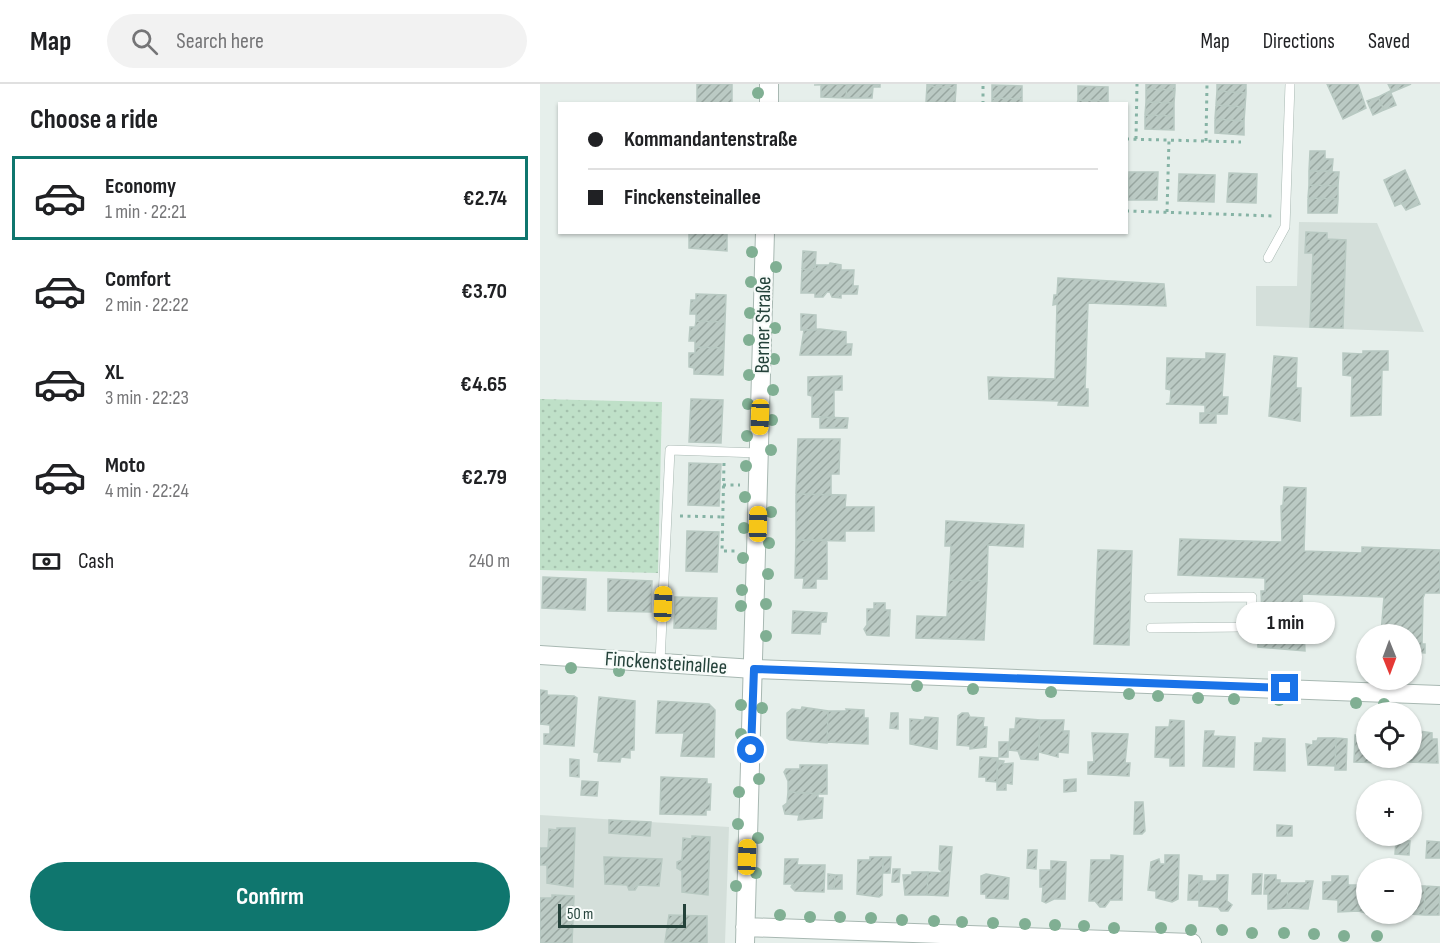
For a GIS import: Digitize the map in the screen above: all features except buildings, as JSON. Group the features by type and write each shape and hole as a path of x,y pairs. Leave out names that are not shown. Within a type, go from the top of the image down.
{"street":[{"path":"769,84 769,102"},
{"name":"Berner Straße","path":"745,935 765,234"},
{"name":"Finckensteinallee","path":"540,655 754,669 1440,694"},
{"path":"745,935 1192,943"}],"lane":[{"path":"1268,258 1285,227 1290,84"},
{"path":"660,662 670,450 759,453"},
{"path":"1149,598 1252,597 1251,610 1242,627 1151,628"}],"path":[{"path":"983,84 983,102"},
{"path":"1136,139 1137,84"},
{"path":"1206,141 1207,84"},
{"path":"1128,139 1241,142"},
{"path":"1167,212 1169,140"},
{"path":"1128,211 1285,216"},
{"path":"724,452 723,551 740,551"},
{"path":"723,485 742,485"},
{"path":"667,516 723,518"}],"shaded area":[{"path":"1299,222 1377,223 1424,332 1256,326 1256,286 1297,286"},
{"path":"540,815 729,827 725,943 540,943"}],"green space":[{"path":"540,399 662,402 658,573 540,570"}],"route":[{"path":"751,750 754,669 1285,688"}]}
